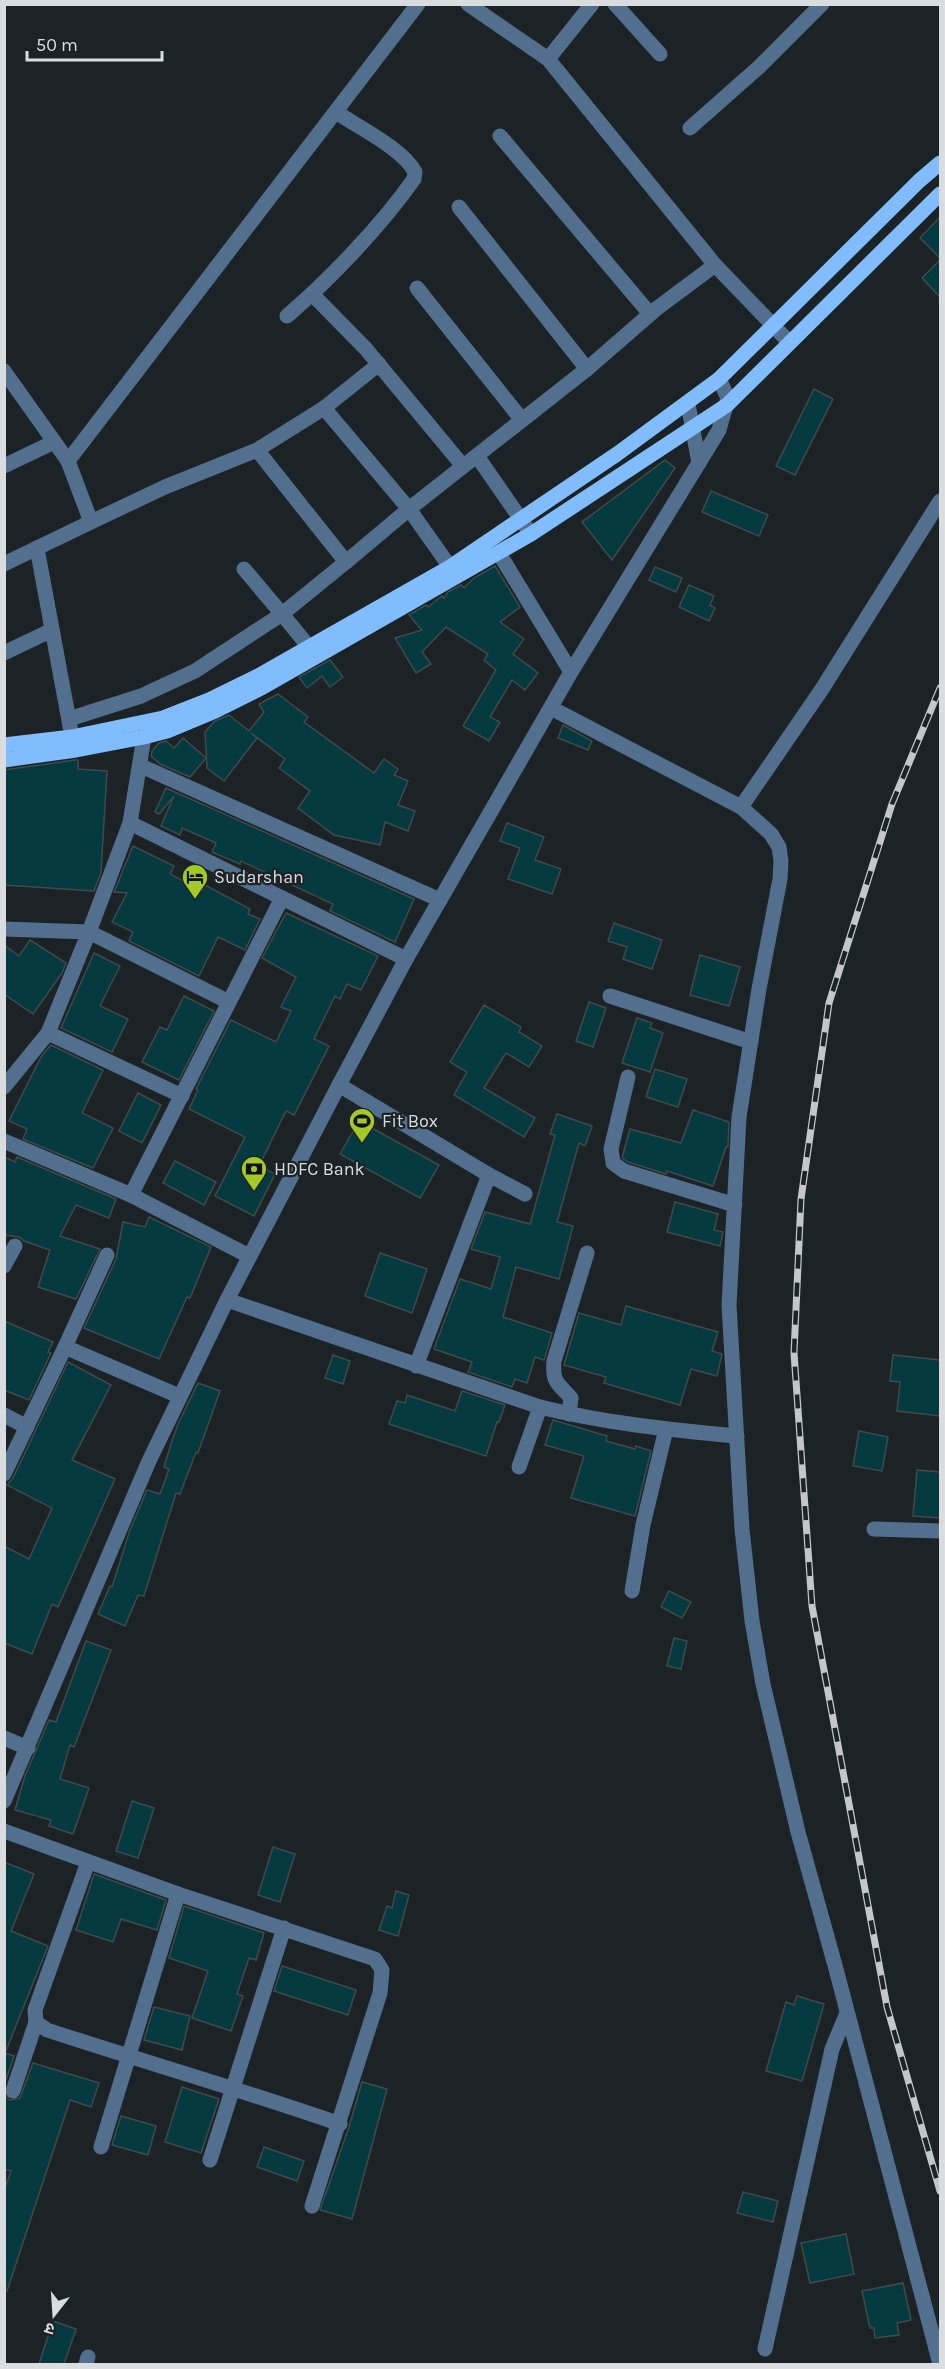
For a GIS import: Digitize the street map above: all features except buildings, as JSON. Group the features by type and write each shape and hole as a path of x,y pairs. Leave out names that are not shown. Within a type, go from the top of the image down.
{"main road":[{"path":"4,745 72,737 163,718 191,707 258,676 450,567 688,404 719,379 919,181 940,163"},
{"path":"4,760 76,750 144,737 167,731 215,711 263,687 531,534 693,429 742,393 789,342 940,194"}],"street":[{"path":"68,461 418,4"},
{"path":"468,4 548,59 714,265 789,342"},
{"path":"548,59 592,4"},
{"path":"615,4 660,54"},
{"path":"690,128 759,67 822,4"},
{"path":"287,316 312,294 414,179 415,172 412,166 396,152 336,112"},
{"path":"500,136 650,314"},
{"path":"459,207 587,369"},
{"path":"69,719 141,696 195,671 282,614 409,509 587,369 650,314 714,265"},
{"path":"417,288 522,420"},
{"path":"312,294 379,364 464,466"},
{"path":"4,564 165,487 257,450 324,408 379,364"},
{"path":"4,371 68,461 91,522"},
{"path":"4,1801 67,1650 179,1396 249,1256 406,959 571,672 719,430 727,405 727,394 719,379"},
{"path":"688,404 699,463"},
{"path":"324,408 409,509 450,567"},
{"path":"4,466 54,442"},
{"path":"257,450 346,562"},
{"path":"477,456 531,534"},
{"path":"741,807 822,689 940,501"},
{"path":"37,548 72,737"},
{"path":"499,553 571,672"},
{"path":"244,569 309,647"},
{"path":"4,653 52,630"},
{"path":"551,708 741,807 771,834 779,847 780,879 759,989 740,1117 729,1305 742,1529 752,1621 798,1832 940,2364"},
{"path":"4,1087 48,1033 130,823 144,737"},
{"path":"141,766 440,900"},
{"path":"130,823 406,959"},
{"path":"131,1196 282,898"},
{"path":"4,929 88,932 229,1002"},
{"path":"610,996 751,1042"},
{"path":"48,1033 183,1096"},
{"path":"628,1077 611,1149 613,1163 624,1171 735,1205"},
{"path":"339,1085 489,1175 525,1194"},
{"path":"4,1141 131,1196 249,1256"},
{"path":"416,1366 489,1175"},
{"path":"4,1266 15,1246"},
{"path":"569,1414 571,1398 555,1383 554,1361 587,1253"},
{"path":"4,1474 107,1255"},
{"path":"227,1300 540,1407 569,1414 666,1429 737,1436"},
{"path":"65,1347 179,1396"},
{"path":"519,1467 540,1407"},
{"path":"4,1415 27,1427"},
{"path":"632,1591 644,1525 666,1429"},
{"path":"874,1529 940,1531"},
{"path":"4,1738 28,1748"},
{"path":"4,1831 178,1894 375,1959 382,1970 380,1993 312,2206"},
{"path":"13,2091 36,2022 35,2010 88,1862"},
{"path":"101,2147 178,1894"},
{"path":"210,2160 284,1929"},
{"path":"765,2349 832,2049 848,2013"},
{"path":"36,2022 47,2030 129,2057 234,2087 340,2124"}],"railway":[{"path":"940,688 892,804 829,1003 801,1199 794,1353 812,1606 887,2007 940,2191"}],"place":[{"name":"Sudarshan","path":"195,900"},
{"name":"Fit Box","path":"362,1144"},
{"name":"HDFC Bank","path":"254,1192"}]}
